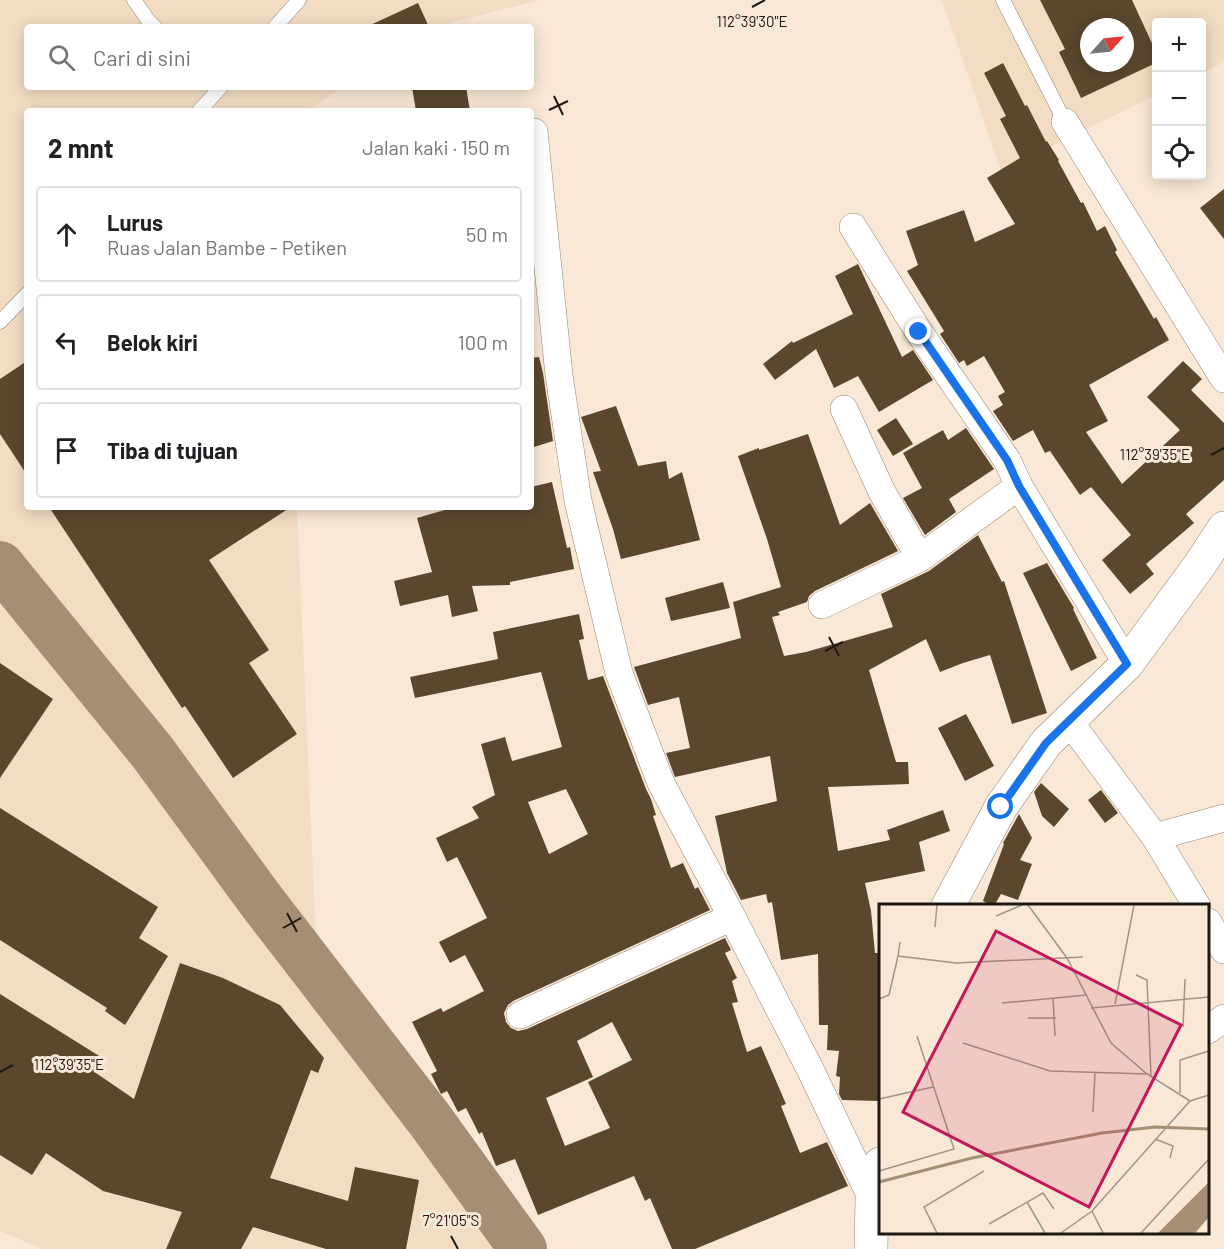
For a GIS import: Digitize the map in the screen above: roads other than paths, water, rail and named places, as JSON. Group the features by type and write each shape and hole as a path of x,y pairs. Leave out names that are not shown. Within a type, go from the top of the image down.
{"main road":[{"path":"949,904 1001,807 1046,743 1127,664 1224,528"},
{"path":"874,1223 879,1174"}],"street":[{"path":"1065,122 1224,380"},
{"path":"534,132 559,375 578,501 619,673 661,783 811,1071 874,1223"},
{"path":"853,227 919,332 1007,460 1019,486 1127,664"},
{"path":"844,409 882,492 920,558"},
{"path":"822,605 920,558 1019,486"},
{"path":"1069,721 1155,837 1196,904"},
{"path":"1155,837 1224,818"},
{"path":"520,1015 732,917"},
{"path":"1209,924 1224,951"},
{"path":"1209,1029 1224,1018"}],"lane":[{"path":"134,0 152,24"},
{"path":"278,24 299,0"},
{"path":"1003,0 1065,122"},
{"path":"200,108 215,90"},
{"path":"0,322 24,297"}],"waterway":[{"path":"0,565 153,753 262,902 430,1120 523,1249"}]}
